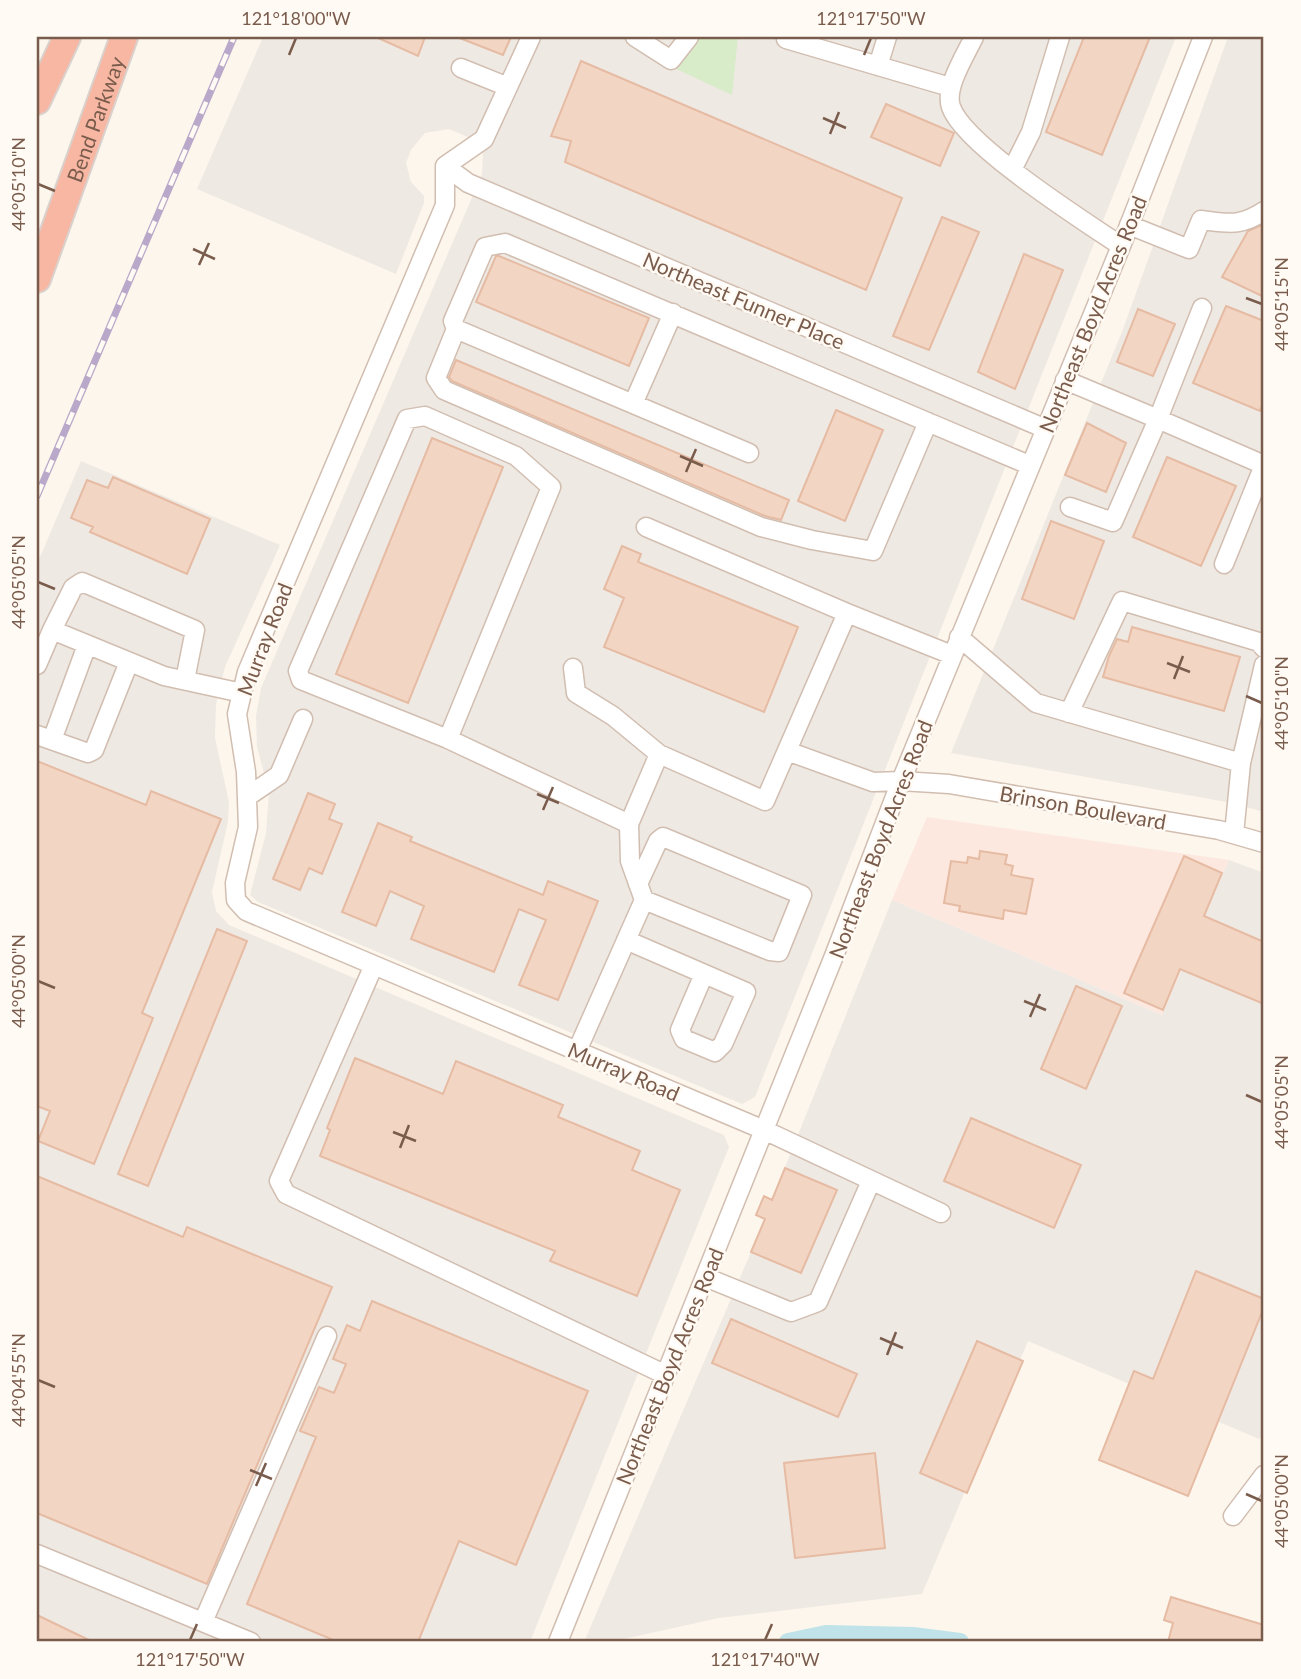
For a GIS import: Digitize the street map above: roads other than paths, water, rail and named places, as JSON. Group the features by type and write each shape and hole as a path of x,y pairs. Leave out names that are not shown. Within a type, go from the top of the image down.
{"highway":[{"path":"37,102 67,37"},
{"name":"Bend Parkway","path":"37,279 124,37"},
{"path":"94,123 139,37"}],"street":[{"path":"445,166 484,139 531,37"},
{"path":"635,37 671,61 689,37"},
{"path":"878,66 887,37"},
{"path":"974,37 950,87 950,106 962,126 1012,170 1121,246"},
{"path":"1012,170 1031,132 1060,37"},
{"name":"Northeast Boyd Acres Road","path":"558,1642 834,956 901,781 1121,246 1203,37"},
{"path":"786,39 950,87"},
{"path":"461,68 508,87"},
{"name":"Northeast Funner Place","path":"445,166 468,183 1046,429"},
{"name":"Murray Road","path":"445,166 445,205 247,672 237,714 246,772 248,827 235,883 236,900 246,911 764,1130 941,1213"},
{"path":"1129,225 1189,249 1201,220 1237,224 1251,220 1264,211"},
{"path":"928,422 873,551 761,527 444,390 436,379 456,329 453,321 485,247 505,243 673,313 1029,465"},
{"path":"1070,507 1112,522 1158,419 1202,308"},
{"path":"633,404 673,313"},
{"path":"456,329 749,453"},
{"path":"1065,380 1264,465 1224,564"},
{"path":"448,740 551,486 516,456 425,416 407,419 298,671 301,680 448,740 629,824"},
{"path":"646,527 952,655"},
{"path":"37,665 73,588 82,582 195,630 185,680"},
{"path":"1069,713 1122,601 1259,642 1264,648"},
{"path":"573,668 576,693 612,716 659,754 765,801 847,613"},
{"path":"52,630 164,676 242,693"},
{"path":"959,637 1036,703 1241,762"},
{"path":"87,645 44,737 88,752 94,750 129,662"},
{"path":"1234,834 1241,762 1264,665"},
{"path":"247,797 279,775 303,719"},
{"name":"Brinson Boulevard","path":"787,751 873,782 901,781 948,785 1234,834 1264,843"},
{"path":"577,1051 626,940 641,892 657,841 663,837 802,895 779,952 770,951 641,892 630,861 629,824 659,754"},
{"path":"626,940 704,974"},
{"path":"374,965 279,1181 286,1194 666,1375"},
{"path":"705,1277 790,1312 818,1302 871,1181"},
{"path":"203,1622 327,1336"},
{"path":"1233,1516 1264,1475"},
{"path":"37,1554 251,1642"}],"waterway":[{"path":"788,1642 826,1634 913,1636 960,1642"}],"railway":[{"path":"37,496 234,37"}]}
